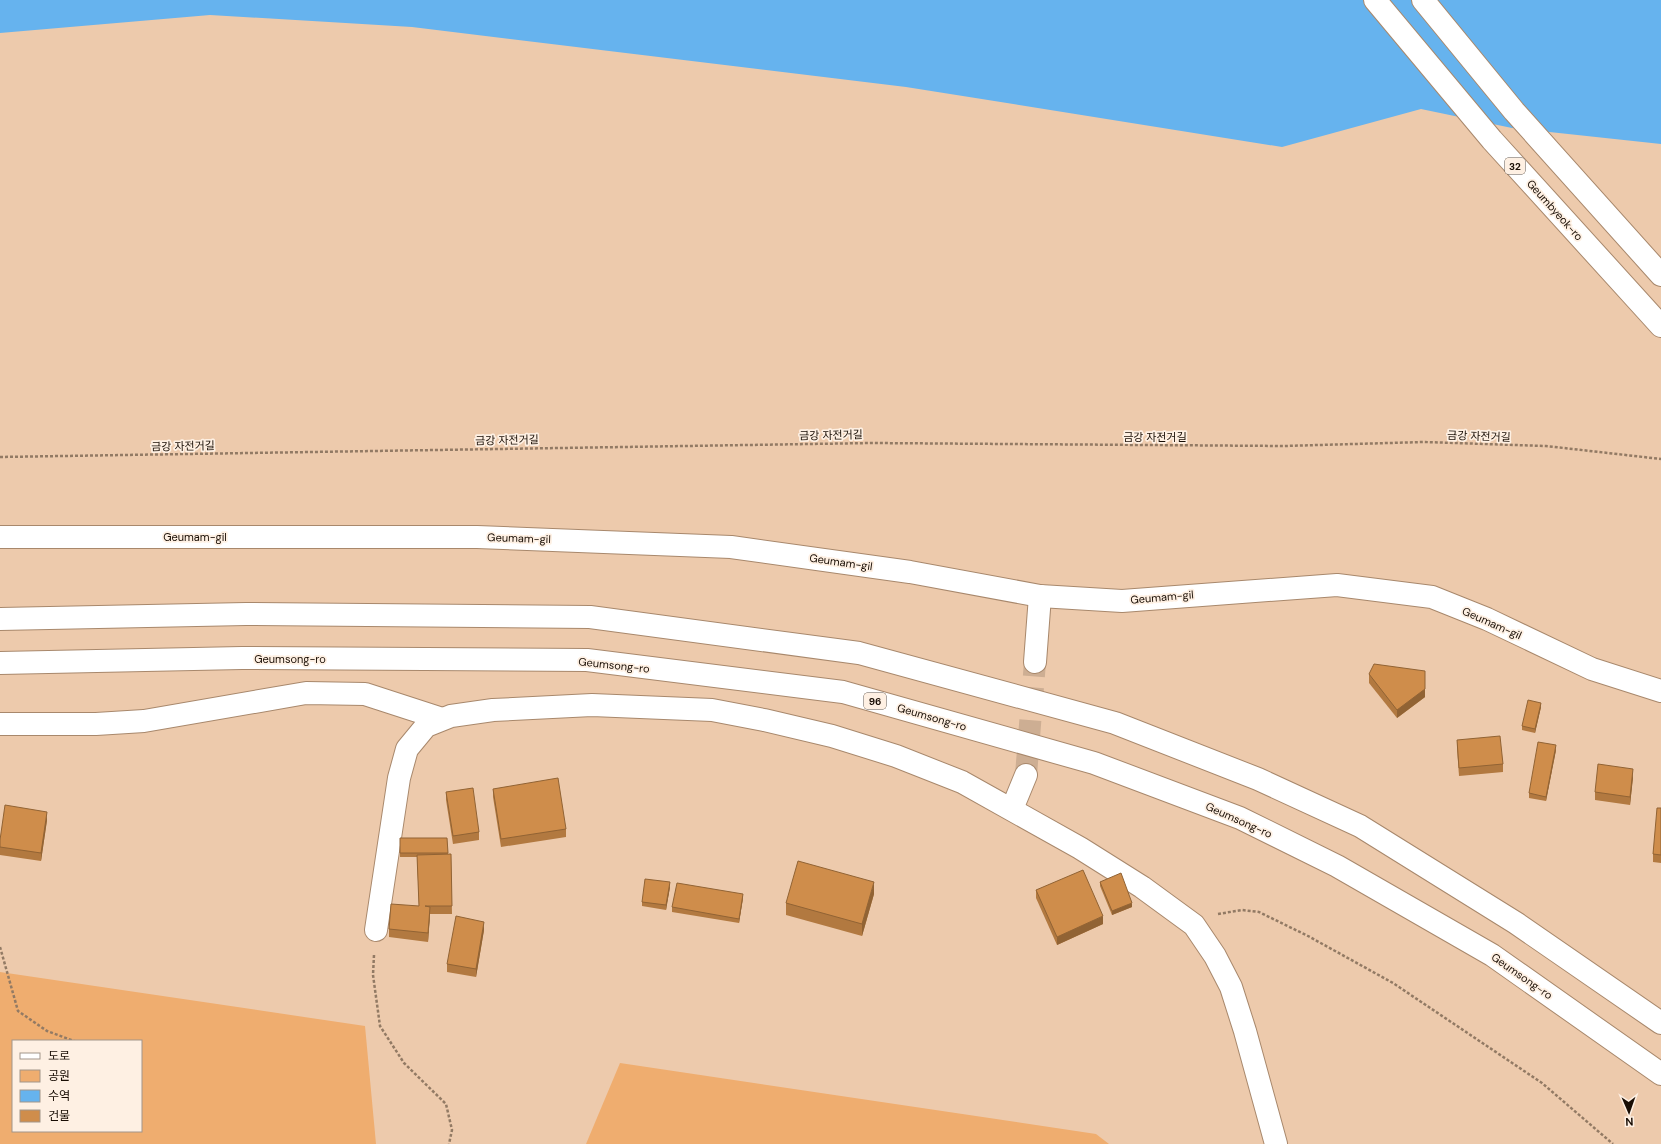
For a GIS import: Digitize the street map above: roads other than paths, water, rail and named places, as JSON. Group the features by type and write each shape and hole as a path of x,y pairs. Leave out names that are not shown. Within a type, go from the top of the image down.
{"main road":[{"name":"Geumbyeok-ro","path":"1375,0 1492,140 1661,326"},
{"path":"1423,0 1514,111 1661,275"},
{"name":"Geumam-gil","path":"0,537 477,537 731,547 910,572 1040,596 1122,601 1337,585 1432,597 1487,619 1592,669 1661,691"},
{"path":"1035,662 1040,596"},
{"path":"0,619 246,614 590,617 859,653 1115,723 1272,785 1360,826 1516,923 1661,1023"},
{"name":"Geumsong-ro","path":"0,663 242,658 587,660 843,692 1094,763 1240,818 1337,866 1492,955 1661,1074"},
{"path":"0,724 96,724 144,721 306,693 365,694 442,720"},
{"path":"376,930 399,778 407,749 426,726 452,716 493,710 592,705 712,710 832,736 896,756 962,782 1080,848 1142,887 1194,925 1215,956 1231,987 1245,1031 1276,1144"},
{"path":"1012,809 1026,775"}],"water":[{"path":"0,0 1661,0 1661,144 1512,128 1421,109 1282,147 906,87 412,27 210,15 0,33"}],"tunnel":[{"path":"1026,775 1035,662"}]}
